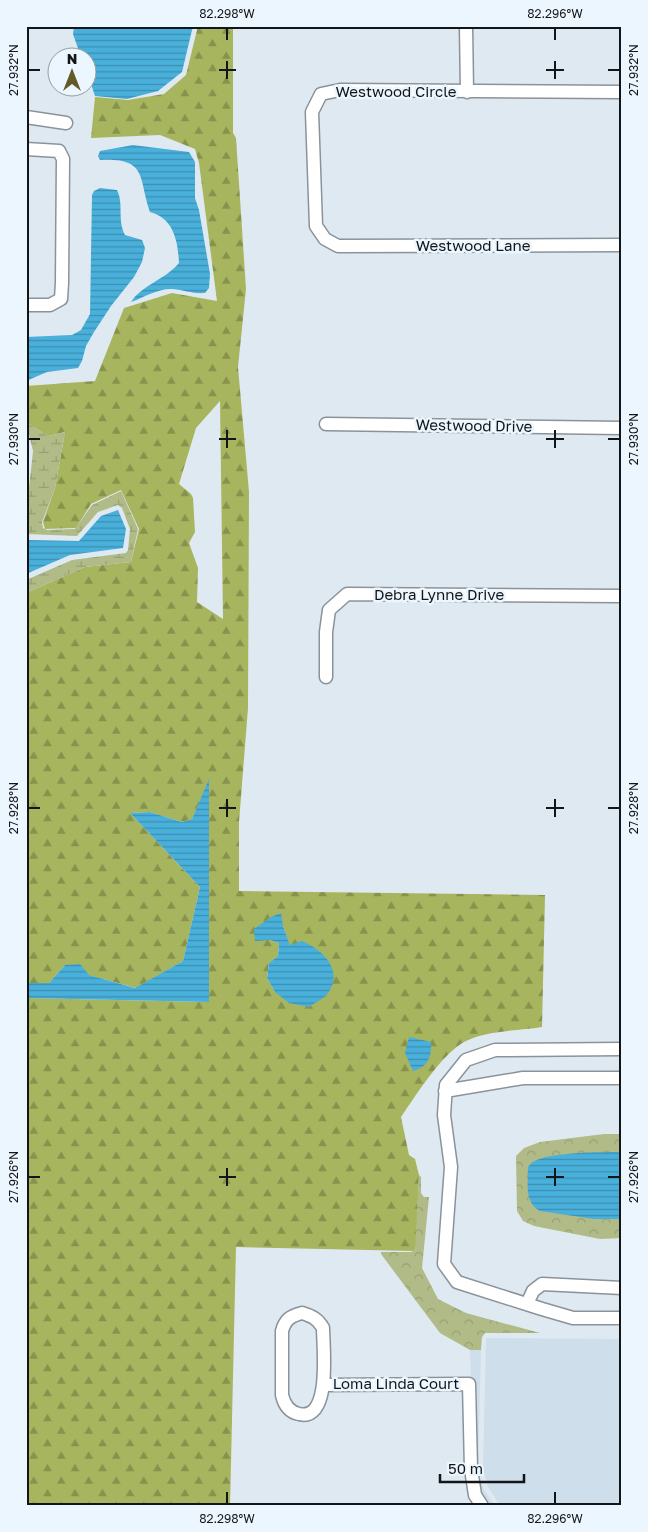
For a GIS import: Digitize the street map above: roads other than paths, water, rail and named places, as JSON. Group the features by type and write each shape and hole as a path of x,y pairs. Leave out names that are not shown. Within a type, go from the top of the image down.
{"street":[{"path":"466,26 467,92"},
{"name":"Westwood Circle","path":"325,239 316,226 312,112 321,94 340,90 622,92"},
{"path":"26,117 66,123"},
{"path":"26,149 60,151 63,159 61,299 50,305 26,305"},
{"name":"Westwood Lane","path":"325,239 338,246 622,246"},
{"name":"Westwood Drive","path":"326,424 622,428"},
{"name":"Debra Lynne Drive","path":"326,677 326,632 329,610 347,594 622,596"},
{"path":"622,1049 495,1050 466,1060 446,1085 444,1115 452,1167 444,1264 457,1282 573,1318 622,1318"},
{"path":"445,1091 523,1078 622,1078"},
{"path":"527,1304 533,1291 542,1284 622,1288"},
{"path":"293,1315 311,1316 319,1321 323,1328 323,1385 320,1401 316,1409 308,1414 299,1414 290,1410 284,1403 282,1395 282,1331 284,1322 293,1315"},
{"name":"Loma Linda Court","path":"323,1385 469,1384 470,1469 475,1495 482,1506"}],"water":[{"path":"74,26 193,26 182,72 158,91 127,99 98,96 98,48 78,48 73,34"},
{"path":"133,145 189,152 195,162 195,198 199,210 210,274 209,288 205,293 167,289 157,291 131,302 142,291 167,274 179,263 176,239 173,232 165,220 150,212 142,180 134,166 115,160 100,160 98,156 100,151"},
{"path":"100,188 117,190 125,235 142,240 145,248 142,262 134,277 111,306 94,332 86,346 78,368 47,372 26,381 26,337 72,335 81,330 90,314 92,195 94,191"},
{"path":"118,510 126,529 123,548 70,555 26,574 26,540 79,541 101,516"},
{"path":"209,779 209,1002 26,998 26,983 49,983 65,965 80,964 89,975 135,988 183,961 200,887 130,813 150,812 182,822 192,819"},
{"path":"281,913 283,926 290,945 302,941 310,945 324,955 332,969 334,976 328,993 309,1007 289,1003 275,992 267,978 269,963 278,956 279,943 270,940 255,941 254,929 271,917"},
{"path":"409,1037 431,1042 431,1052 426,1064 413,1071 405,1053"},
{"path":"622,1152 622,1219 594,1219 540,1211 531,1203 528,1192 528,1167 532,1162 562,1154"}]}
